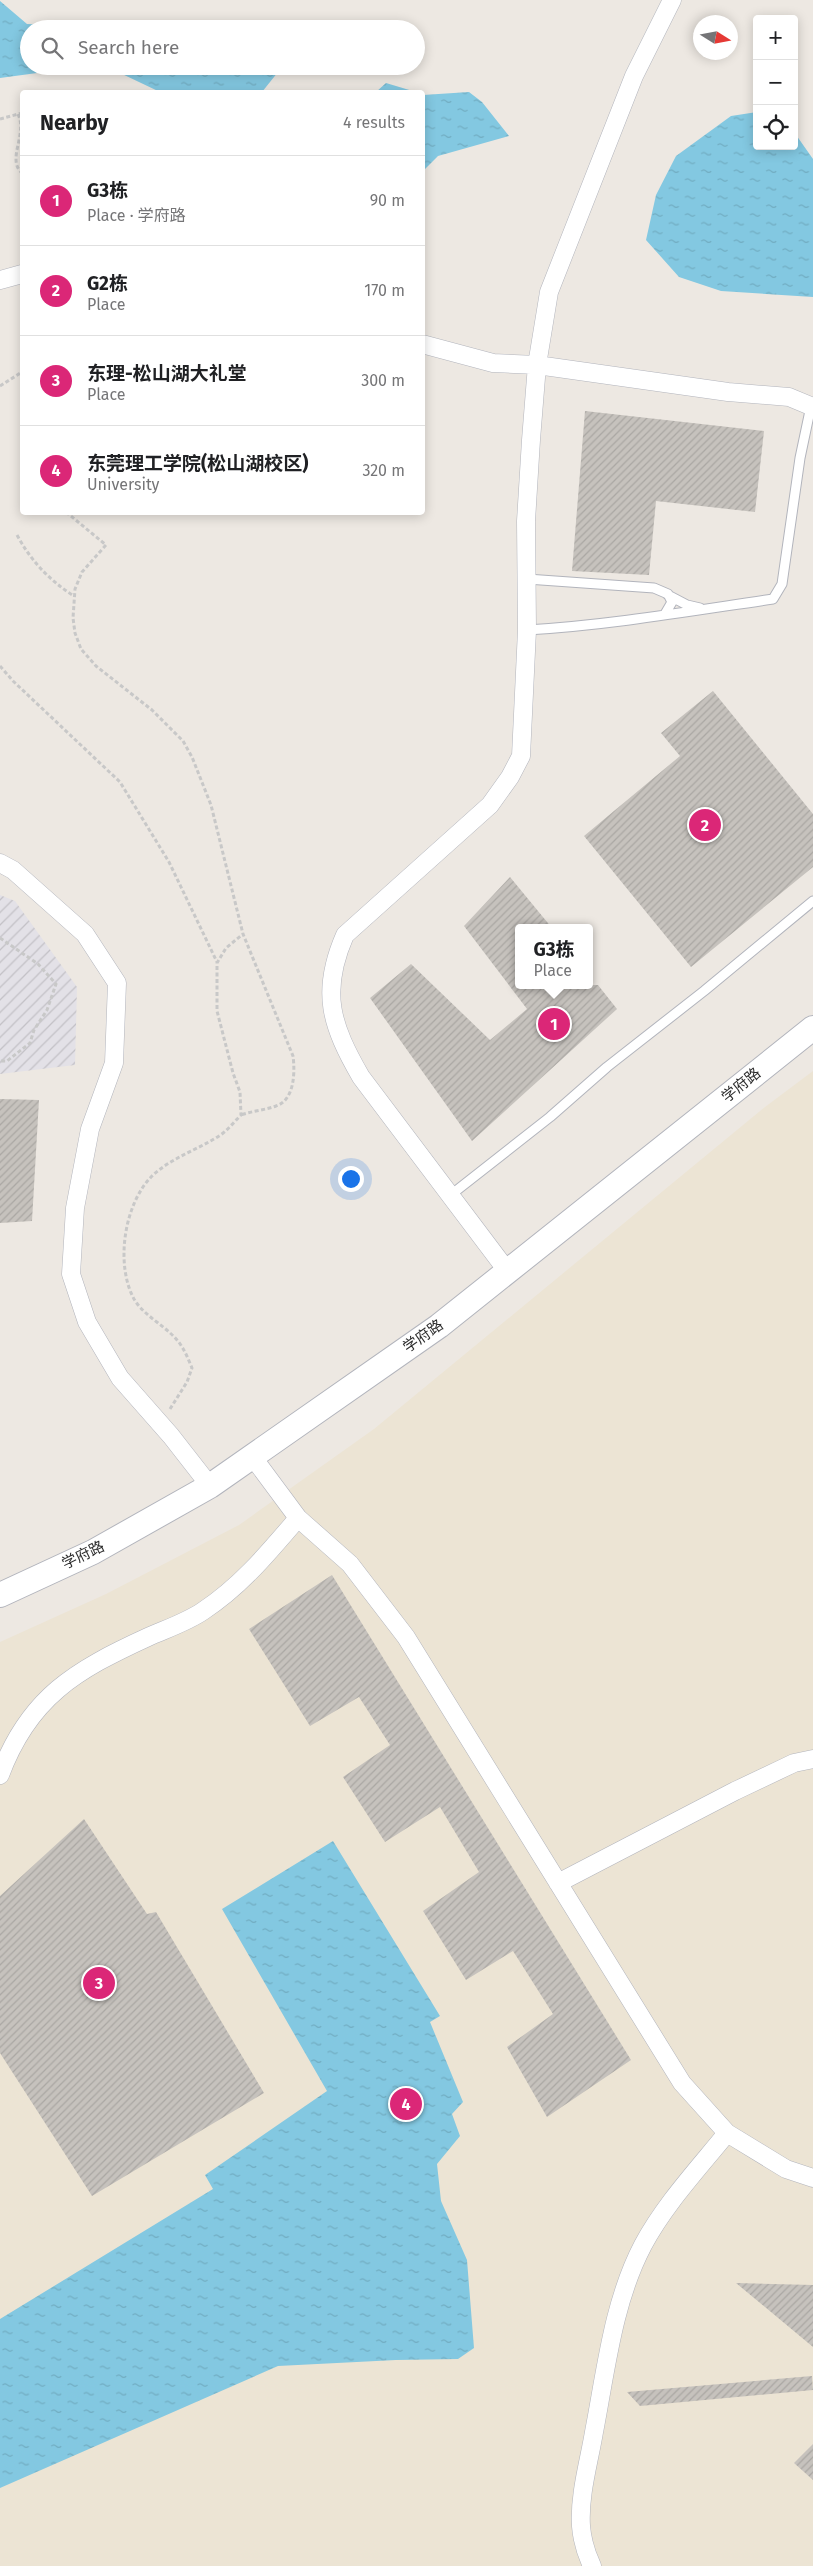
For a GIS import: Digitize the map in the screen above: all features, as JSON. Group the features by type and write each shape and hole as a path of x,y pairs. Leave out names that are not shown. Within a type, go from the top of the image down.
{"street":[{"path":"508,1272 452,1194 361,1077 345,1050 333,1013 330,984 335,957 345,935 490,805 510,777 521,756 527,630 526,521 537,365 549,292 665,2"},
{"path":"0,280 20,275"},
{"path":"425,345 493,363 537,365 728,392 789,397 812,407"},
{"path":"0,863 13,870 85,934 117,983 114,1063 90,1129 75,1208 71,1274 87,1322 120,1378 210,1486"},
{"name":"学府路","path":"0,1595 93,1552 210,1486 439,1326 813,1028"},
{"path":"252,1456 298,1518 350,1564 406,1637 682,2083 727,2132 786,2169 813,2178"},
{"path":"0,1775 9,1751 36,1708 70,1678 138,1641 202,1612 247,1578 298,1518"},
{"path":"558,1883 734,1791 794,1762 813,1759"},
{"path":"592,2566 586,2552 581,2525 584,2483 613,2332 626,2287 643,2246 668,2205 727,2132"}],"lane":[{"path":"527,630 634,621 665,614 773,599 782,584 800,458 812,407"},
{"path":"527,579 654,588 687,605 705,609"},
{"path":"665,614 672,602 668,594"},
{"path":"452,1194 550,1117 613,1062 704,991 813,901"}],"path":[{"path":"0,119 20,113"},
{"path":"20,146 15,155 16,166 20,171"},
{"path":"0,386 20,373"},
{"path":"70,515 106,545 82,572 74,596 73,618 82,649 96,666 158,716 183,741 192,757 211,805 243,934 286,1038 295,1071 289,1094 278,1106 240,1115 219,1136 181,1154 152,1176 135,1203 126,1233 122,1261 126,1282 136,1302 182,1346 192,1368 187,1382 160,1424"},
{"path":"17,535 39,568 58,586 74,596"},
{"path":"0,666 13,681 120,782 169,862 217,963 218,1011 232,1073 240,1092 240,1115"},
{"path":"217,963 226,948 243,934"},
{"path":"0,938 38,964 56,984 47,1010 34,1030 30,1043 7,1060 0,1061"}],"shaded area":[{"path":"0,895 15,901 77,987 75,1065 0,1074"},
{"path":"813,1071 813,2566 0,2566 0,1642 106,1594 239,1525 374,1429 765,1107"}],"water":[{"path":"0,1 22,20 20,20 20,75 22,75 0,78"},
{"path":"124,75 276,75 264,90 156,90"},
{"path":"386,83 409,90 378,90"},
{"path":"469,92 482,102 509,136 438,156 425,169 425,95"},
{"path":"753,113 753,150 798,150 798,138 813,159 813,297 721,291 679,277 646,240 656,195 676,156 731,116"},
{"path":"333,1841 440,2016 430,2022 463,2102 452,2114 460,2136 437,2164 441,2201 467,2260 474,2348 458,2359 278,2366 0,2488 0,2319 213,2189 205,2175 327,2091 222,1909"}],"building":[{"path":"585,411 764,431 755,512 656,501 649,575 572,571"},
{"path":"713,691 813,814 813,867 691,967 584,836 680,756 661,733"},
{"path":"510,877 549,924 515,924 515,989 593,989 593,985 598,985 617,1009 472,1141 370,998 411,964 490,1040 527,1009 464,926"},
{"path":"0,1099 39,1100 32,1221 0,1223"},
{"path":"332,1575 631,2060 547,2117 507,2047 553,2014 513,1951 466,1980 423,1911 479,1872 440,1807 385,1842 343,1777 390,1745 359,1697 310,1726 249,1629"},
{"path":"84,1819 147,1914 156,1912 264,2093 92,2196 0,2053 0,1896"},
{"path":"736,2283 813,2285 813,2347"},
{"path":"812,2376 813,2390 640,2406 627,2392"},
{"path":"813,2444 813,2480 794,2463"}],"place":[{"name":"G2栋","path":"705,825"},
{"name":"G3栋","path":"554,1024"},
{"name":"东理-松山湖大礼堂","path":"99,1983"},
{"name":"东莞理工学院(松山湖校区)","path":"406,2104"}]}
